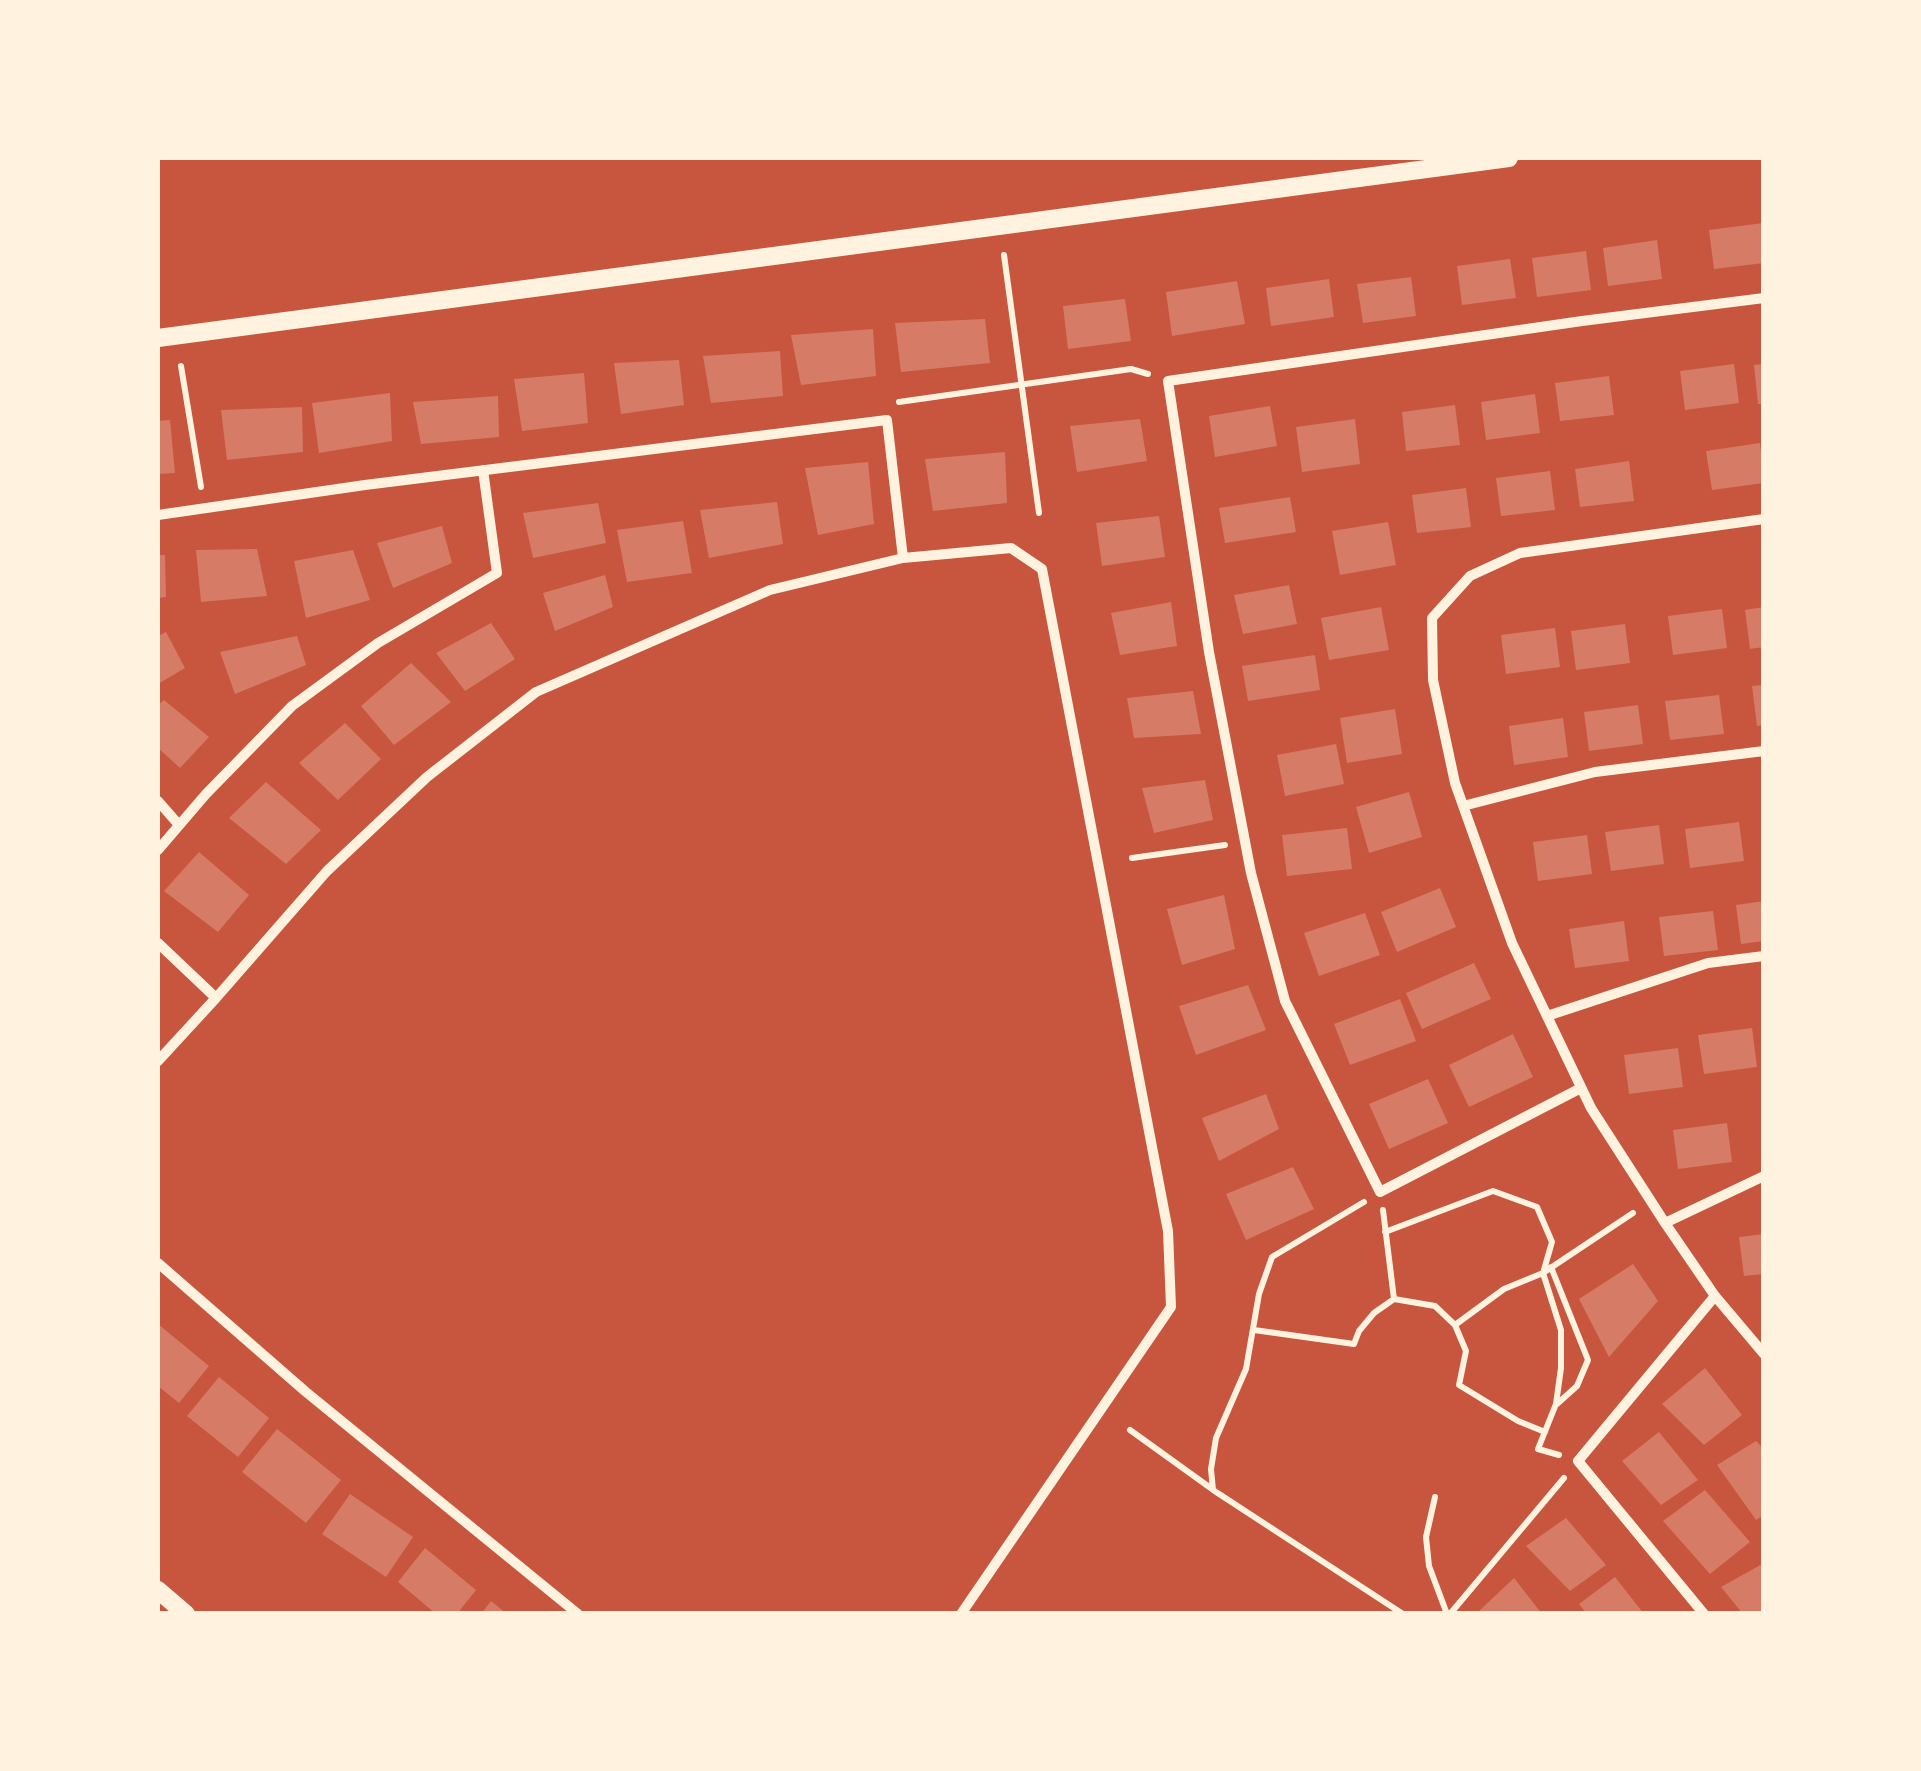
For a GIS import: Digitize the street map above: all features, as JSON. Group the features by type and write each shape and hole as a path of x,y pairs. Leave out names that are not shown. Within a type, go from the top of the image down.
{"street":[{"path":"158,338 1509,158"},
{"path":"1581,1088 1380,1192 1285,1000 1251,873 1209,652 1168,381 1764,298"},
{"path":"158,515 888,420 903,558"},
{"path":"158,850 292,706 378,643 497,573 483,470"},
{"path":"1764,519 1520,553 1470,576 1432,618 1433,680 1455,782 1512,942 1591,1108 1715,1296 1764,1354"},
{"path":"158,1061 327,871 427,778 536,692 770,590 903,558 1011,548 1042,569 1168,1231 1172,1307 961,1614"},
{"path":"1463,806 1595,772 1764,751"},
{"path":"158,801 178,826"},
{"path":"158,942 216,998"},
{"path":"1546,1016 1708,963 1764,956"},
{"path":"1664,1223 1764,1176"},
{"path":"158,1263 306,1392 578,1614"},
{"path":"1704,1614 1578,1460 1715,1296"},
{"path":"158,1590 186,1614"}],"path":[{"path":"1004,255 1039,513"},
{"path":"181,366 204,508"},
{"path":"888,420 900,400 1131,369 1168,381"},
{"path":"1132,858 1246,842"},
{"path":"1385,1232 1492,1191 1537,1207 1552,1242 1543,1272 1561,1330 1561,1368 1556,1404 1538,1449 1578,1460 1448,1614 1429,1566 1426,1537 1435,1497"},
{"path":"1213,1490 1211,1469 1216,1438 1246,1368 1260,1294 1272,1257 1380,1192 1394,1299"},
{"path":"1454,1325 1504,1290 1543,1272 1651,1202"},
{"path":"1551,1267 1588,1360 1577,1386 1556,1404"},
{"path":"1254,1330 1354,1344 1358,1331 1394,1299 1435,1306 1454,1325 1466,1351 1459,1385 1544,1432"},
{"path":"1130,1430 1213,1490 1403,1614"}],"building":[{"path":"1763,223 1764,263 1714,269 1709,230"},
{"path":"1657,240 1662,279 1608,286 1603,248"},
{"path":"1586,251 1591,290 1537,297 1532,258"},
{"path":"1510,259 1516,298 1462,305 1457,266"},
{"path":"1411,277 1416,316 1363,323 1357,284"},
{"path":"1329,279 1334,317 1271,326 1266,288"},
{"path":"1237,281 1245,324 1172,336 1166,292"},
{"path":"1125,299 1131,341 1068,349 1063,306"},
{"path":"985,319 990,363 901,372 895,323"},
{"path":"873,329 876,376 801,385 791,335"},
{"path":"780,351 783,396 711,403 703,356"},
{"path":"679,360 684,405 621,414 614,363"},
{"path":"1734,364 1739,403 1685,410 1680,371"},
{"path":"1764,364 1764,404 1758,404 1754,365"},
{"path":"584,373 588,423 522,431 514,379"},
{"path":"1609,376 1614,415 1560,421 1555,383"},
{"path":"390,393 392,441 319,453 312,403"},
{"path":"1535,394 1540,433 1486,440 1481,402"},
{"path":"498,396 499,437 421,444 413,402"},
{"path":"1455,405 1460,445 1406,451 1402,412"},
{"path":"1270,406 1277,446 1215,457 1209,416"},
{"path":"302,407 303,452 227,460 221,410"},
{"path":"1140,419 1147,461 1077,472 1070,426"},
{"path":"1355,419 1360,464 1302,472 1296,427"},
{"path":"170,420 175,473 158,474 158,421"},
{"path":"1760,443 1764,483 1712,490 1706,451"},
{"path":"1005,452 1007,503 933,511 925,459"},
{"path":"1629,461 1634,501 1580,507 1575,469"},
{"path":"868,462 874,524 818,535 805,468"},
{"path":"1550,471 1555,510 1501,516 1496,478"},
{"path":"1466,488 1471,527 1417,533 1412,495"},
{"path":"1290,497 1296,532 1225,543 1219,508"},
{"path":"777,502 783,544 709,558 700,510"},
{"path":"598,503 606,543 533,558 523,513"},
{"path":"1159,516 1165,557 1102,566 1096,523"},
{"path":"683,521 692,573 627,582 617,530"},
{"path":"1388,522 1396,565 1340,575 1332,531"},
{"path":"442,526 452,563 393,588 377,543"},
{"path":"257,549 267,596 201,602 196,550"},
{"path":"353,550 370,600 306,618 294,561"},
{"path":"158,555 165,555 166,597 158,598"},
{"path":"605,575 613,607 555,631 543,593"},
{"path":"1289,585 1297,624 1243,634 1234,595"},
{"path":"1171,602 1177,646 1120,655 1111,613"},
{"path":"1381,607 1389,650 1329,660 1321,618"},
{"path":"1764,607 1764,647 1750,649 1745,610"},
{"path":"1722,609 1727,648 1673,655 1668,616"},
{"path":"491,623 515,659 465,691 436,653"},
{"path":"1625,624 1630,663 1576,670 1571,631"},
{"path":"1555,628 1560,667 1506,674 1501,635"},
{"path":"166,632 185,668 158,684 158,636"},
{"path":"297,636 306,665 235,694 220,652"},
{"path":"1315,655 1320,690 1248,701 1242,666"},
{"path":"411,663 451,702 394,745 361,706"},
{"path":"1764,685 1764,725 1757,726 1752,686"},
{"path":"1193,691 1201,734 1134,738 1127,698"},
{"path":"1719,695 1724,734 1670,740 1665,701"},
{"path":"164,700 209,737 180,768 158,748 158,705"},
{"path":"1638,705 1643,744 1589,751 1584,712"},
{"path":"1395,709 1402,754 1347,763 1340,718"},
{"path":"1563,718 1568,757 1514,765 1509,726"},
{"path":"345,723 381,759 338,800 299,763"},
{"path":"1336,744 1344,784 1285,796 1277,755"},
{"path":"1205,780 1213,820 1154,833 1142,788"},
{"path":"266,782 321,830 286,864 229,818"},
{"path":"1409,792 1422,837 1369,853 1356,807"},
{"path":"1739,822 1744,861 1690,868 1685,829"},
{"path":"1659,825 1664,864 1611,871 1605,832"},
{"path":"1347,828 1352,869 1287,876 1282,835"},
{"path":"1587,835 1592,874 1538,881 1533,842"},
{"path":"199,852 249,895 218,932 164,891"},
{"path":"1440,888 1456,927 1397,952 1381,912"},
{"path":"1224,895 1235,949 1182,965 1167,909"},
{"path":"1764,901 1764,941 1741,944 1736,905"},
{"path":"1713,911 1718,950 1664,956 1659,917"},
{"path":"1365,913 1380,955 1319,976 1304,933"},
{"path":"1624,921 1629,961 1575,968 1569,929"},
{"path":"1474,963 1491,999 1422,1029 1406,993"},
{"path":"1248,985 1266,1030 1196,1055 1179,1006"},
{"path":"1400,999 1416,1041 1350,1065 1334,1024"},
{"path":"1752,1028 1757,1067 1704,1074 1698,1035"},
{"path":"1513,1034 1533,1077 1469,1107 1449,1065"},
{"path":"1678,1048 1683,1087 1629,1094 1624,1055"},
{"path":"1428,1079 1448,1123 1389,1149 1369,1104"},
{"path":"1266,1094 1279,1129 1219,1161 1202,1118"},
{"path":"1727,1123 1732,1162 1678,1169 1673,1130"},
{"path":"1293,1167 1314,1209 1246,1240 1226,1194"},
{"path":"1764,1234 1764,1274 1744,1276 1739,1237"},
{"path":"1633,1264 1658,1301 1609,1357 1579,1299"},
{"path":"158,1324 209,1366 179,1403 158,1386"},
{"path":"1705,1368 1742,1415 1704,1445 1662,1404"},
{"path":"219,1377 269,1418 238,1457 187,1416"},
{"path":"277,1429 341,1480 306,1523 242,1472"},
{"path":"1659,1432 1698,1480 1661,1505 1622,1461"},
{"path":"1756,1441 1764,1449 1764,1515 1756,1520 1717,1465"},
{"path":"1705,1490 1750,1542 1710,1574 1663,1521"},
{"path":"350,1494 413,1537 386,1577 322,1534"},
{"path":"1566,1518 1606,1565 1570,1591 1526,1546"},
{"path":"425,1548 476,1590 457,1614 436,1614 398,1582"},
{"path":"1764,1563 1764,1614 1743,1614 1721,1587"},
{"path":"1615,1577 1644,1614 1587,1614 1579,1604"},
{"path":"1514,1578 1542,1614 1478,1612"},
{"path":"491,1601 507,1614 481,1614"}]}
